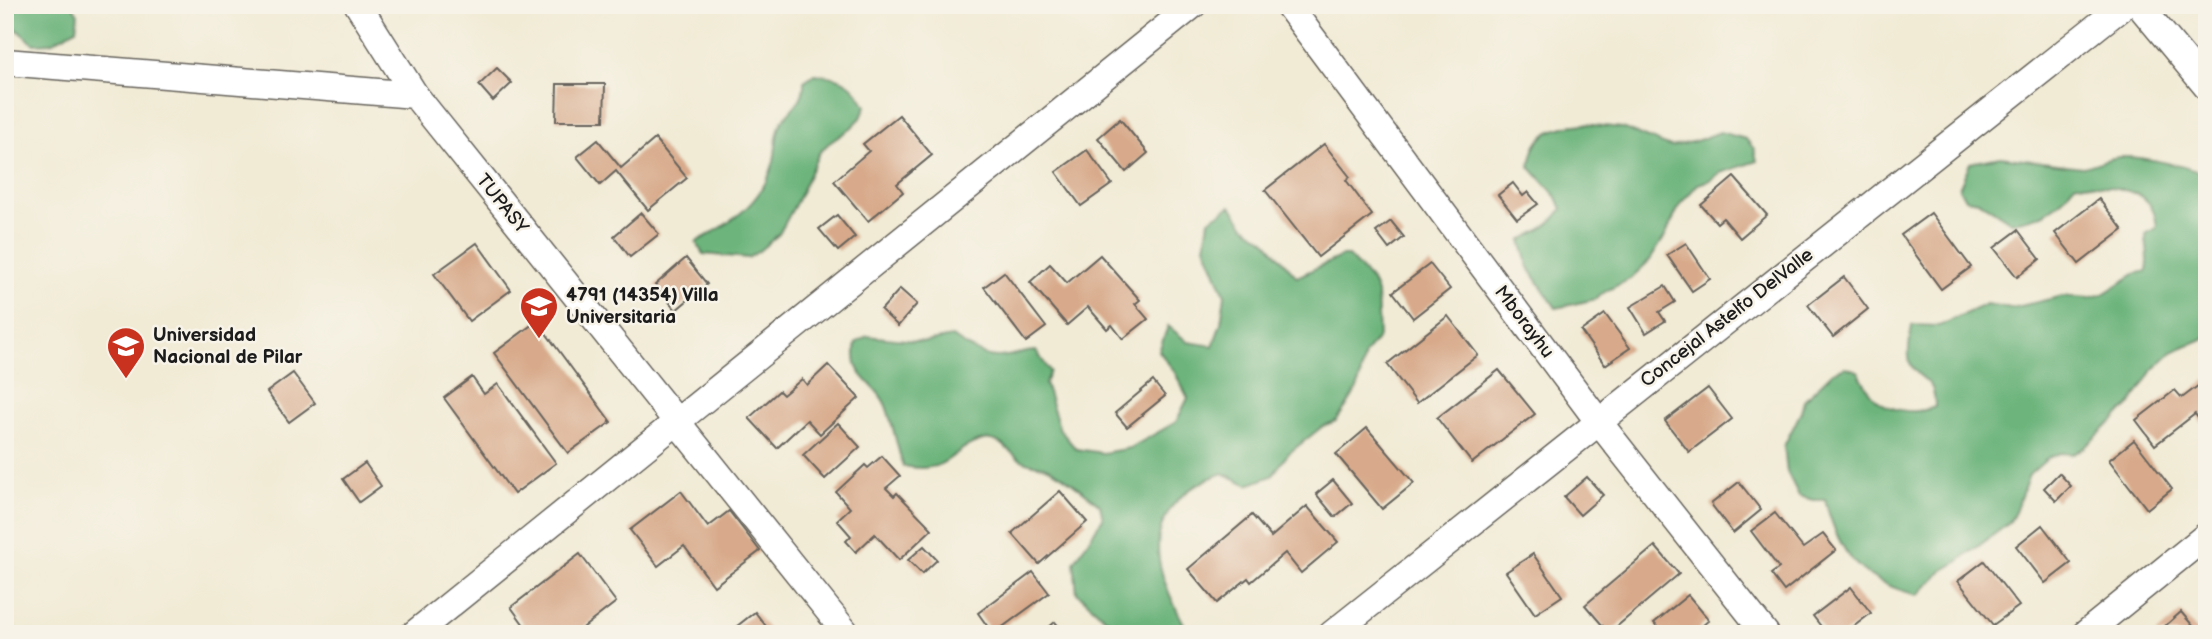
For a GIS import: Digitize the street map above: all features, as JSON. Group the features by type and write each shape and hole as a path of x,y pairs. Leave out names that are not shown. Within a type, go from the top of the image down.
{"street":[{"path":"358,5 415,94"},
{"path":"414,634 678,424 1194,5"},
{"name":"Mborayhu","path":"1288,5 1598,421 1766,634"},
{"name":"Concejal Astelfo DelValle","path":"1332,634 2124,5"},
{"path":"2139,5 2207,87"},
{"path":"5,62 415,94"},
{"name":"TUPASY","path":"415,94 847,634"},
{"path":"2085,634 2207,536"}],"green space":[{"path":"5,5 72,5 78,14 76,29 51,43 34,44 5,23"},
{"path":"815,74 840,79 851,86 866,106 861,118 819,153 779,234 748,258 703,254 696,242 732,220 761,190 773,164 780,126 799,101 804,81"},
{"path":"1584,124 1622,128 1671,147 1720,132 1746,139 1754,149 1757,161 1720,173 1698,184 1681,203 1650,260 1630,279 1596,299 1556,308 1529,268 1521,240 1544,228 1562,209 1557,197 1530,167 1535,146 1546,134 1563,127"},
{"path":"2000,157 2082,167 2129,157 2177,165 2207,176 2207,337 2172,352 2153,370 2132,403 2084,448 2073,454 2060,453 2048,458 2029,475 2009,523 1942,571 1918,595 1867,574 1855,564 1838,537 1825,500 1799,496 1787,472 1784,446 1804,400 1833,372 1845,367 1858,371 1875,398 1890,407 1918,411 1935,407 1933,390 1911,365 1909,350 1912,325 1939,326 1986,304 2012,308 2063,296 2089,298 2103,294 2135,274 2147,271 2146,234 2157,227 2151,206 2140,196 2113,188 2076,183 2053,208 2011,222 1979,201 1965,199 1959,188 1970,163"},
{"path":"1231,206 1245,226 1266,241 1297,277 1342,256 1348,256 1372,281 1377,293 1379,337 1365,354 1358,387 1336,421 1323,426 1288,454 1272,476 1248,485 1223,473 1192,488 1170,510 1159,538 1158,555 1167,589 1189,634 1123,634 1077,593 1074,562 1103,518 1100,505 1059,474 1046,467 1023,461 994,440 971,444 948,460 931,467 903,466 882,397 856,365 856,343 867,336 925,342 952,337 974,350 992,356 1003,357 1036,351 1050,371 1045,383 1060,430 1076,449 1103,453 1130,448 1176,422 1188,398 1174,371 1159,351 1168,326 1188,342 1213,346 1221,323 1225,295 1205,246 1209,220"}],"building":[{"path":"497,68 512,83 493,101 479,85"},
{"path":"557,84 605,84 604,121 556,121"},
{"path":"899,115 932,155 897,184 903,192 868,221 834,181 869,151 863,144"},
{"path":"1120,119 1148,153 1126,172 1098,138"},
{"path":"655,139 687,178 648,210 616,171 600,185 577,157 598,140 621,168"},
{"path":"1324,144 1350,177 1346,180 1372,215 1318,257 1265,190"},
{"path":"1087,150 1112,184 1081,206 1056,172"},
{"path":"1734,177 1767,215 1740,238 1723,218 1717,223 1701,205"},
{"path":"1513,183 1523,196 1528,192 1538,204 1517,219 1498,195"},
{"path":"2099,199 2123,230 2079,264 2055,233"},
{"path":"641,213 659,234 630,257 614,236"},
{"path":"1931,213 1971,267 1941,289 1901,235"},
{"path":"837,215 855,237 838,251 819,229"},
{"path":"1391,221 1404,237 1389,249 1376,232"},
{"path":"2018,230 2040,259 2017,277 1994,248"},
{"path":"477,243 511,290 469,321 434,274"},
{"path":"1686,243 1710,279 1692,291 1667,255"},
{"path":"1100,255 1140,300 1135,304 1148,319 1123,339 1112,325 1107,329 1088,307 1067,325 1030,282 1050,264 1067,283"},
{"path":"686,258 707,284 676,310 655,285"},
{"path":"1430,264 1450,289 1413,318 1393,292"},
{"path":"1004,272 1046,327 1026,342 984,287"},
{"path":"1844,277 1868,309 1833,337 1808,305"},
{"path":"1665,286 1675,302 1659,312 1665,321 1646,333 1630,307"},
{"path":"900,289 917,304 898,326 881,310"},
{"path":"1605,314 1630,348 1605,365 1581,331"},
{"path":"1448,316 1478,355 1417,403 1387,364"},
{"path":"537,321 611,422 568,453 494,353"},
{"path":"828,365 859,398 820,434 807,420 777,448 749,418 779,391 783,395 802,379 807,385"},
{"path":"1499,370 1535,414 1472,463 1437,418"},
{"path":"293,373 315,403 289,422 267,392"},
{"path":"472,377 484,394 498,384 556,463 514,494 444,398"},
{"path":"2207,379 2207,430 2195,414 2155,445 2136,420 2175,390 2182,398"},
{"path":"1153,381 1165,396 1127,427 1115,413"},
{"path":"1708,388 1732,419 1689,452 1665,421"},
{"path":"838,423 860,447 825,479 803,455"},
{"path":"1367,428 1414,483 1382,509 1336,454"},
{"path":"2134,440 2172,489 2147,509 2109,460"},
{"path":"882,456 900,476 886,488 894,496 897,493 932,529 899,560 875,534 856,552 846,541 851,536 837,520 850,508 836,492 865,465 868,468"},
{"path":"365,463 381,486 359,502 343,479"},
{"path":"2059,473 2071,486 2056,501 2044,488"},
{"path":"1587,477 1603,495 1580,515 1564,497"},
{"path":"1333,480 1352,503 1335,517 1316,494"},
{"path":"1739,482 1761,510 1733,533 1711,504"},
{"path":"681,491 708,527 729,511 760,551 714,586 684,546 658,566 630,530"},
{"path":"1060,491 1087,522 1039,564 1012,533"},
{"path":"1307,506 1338,542 1301,573 1285,553 1251,582 1248,578 1217,603 1188,569 1252,515 1271,537"},
{"path":"1775,513 1803,548 1823,534 1836,550 1784,591 1771,574 1779,568 1751,531"},
{"path":"2042,525 2071,563 2045,583 2016,546"},
{"path":"924,546 937,560 922,574 908,560"},
{"path":"1655,546 1679,574 1609,633 1585,605"},
{"path":"580,554 616,602 575,634 526,634 529,632 511,607"},
{"path":"1533,554 1562,596 1535,614 1506,572"},
{"path":"1984,561 2019,606 1993,625 1958,581"},
{"path":"1033,572 1049,593 993,634 978,613"},
{"path":"1851,587 1871,613 1844,634 1827,634 1813,616"},
{"path":"1688,595 1709,620 1693,634 1663,634 1654,623"},
{"path":"755,612 772,634 727,634"},
{"path":"2181,612 2200,634 2156,634"},
{"path":"1055,622 1065,634 1041,634"}],"place":[{"name":"4791 (14354) Villa Universitaria","path":"539,340"},
{"name":"Universidad Nacional de Pilar","path":"126,380"}]}
